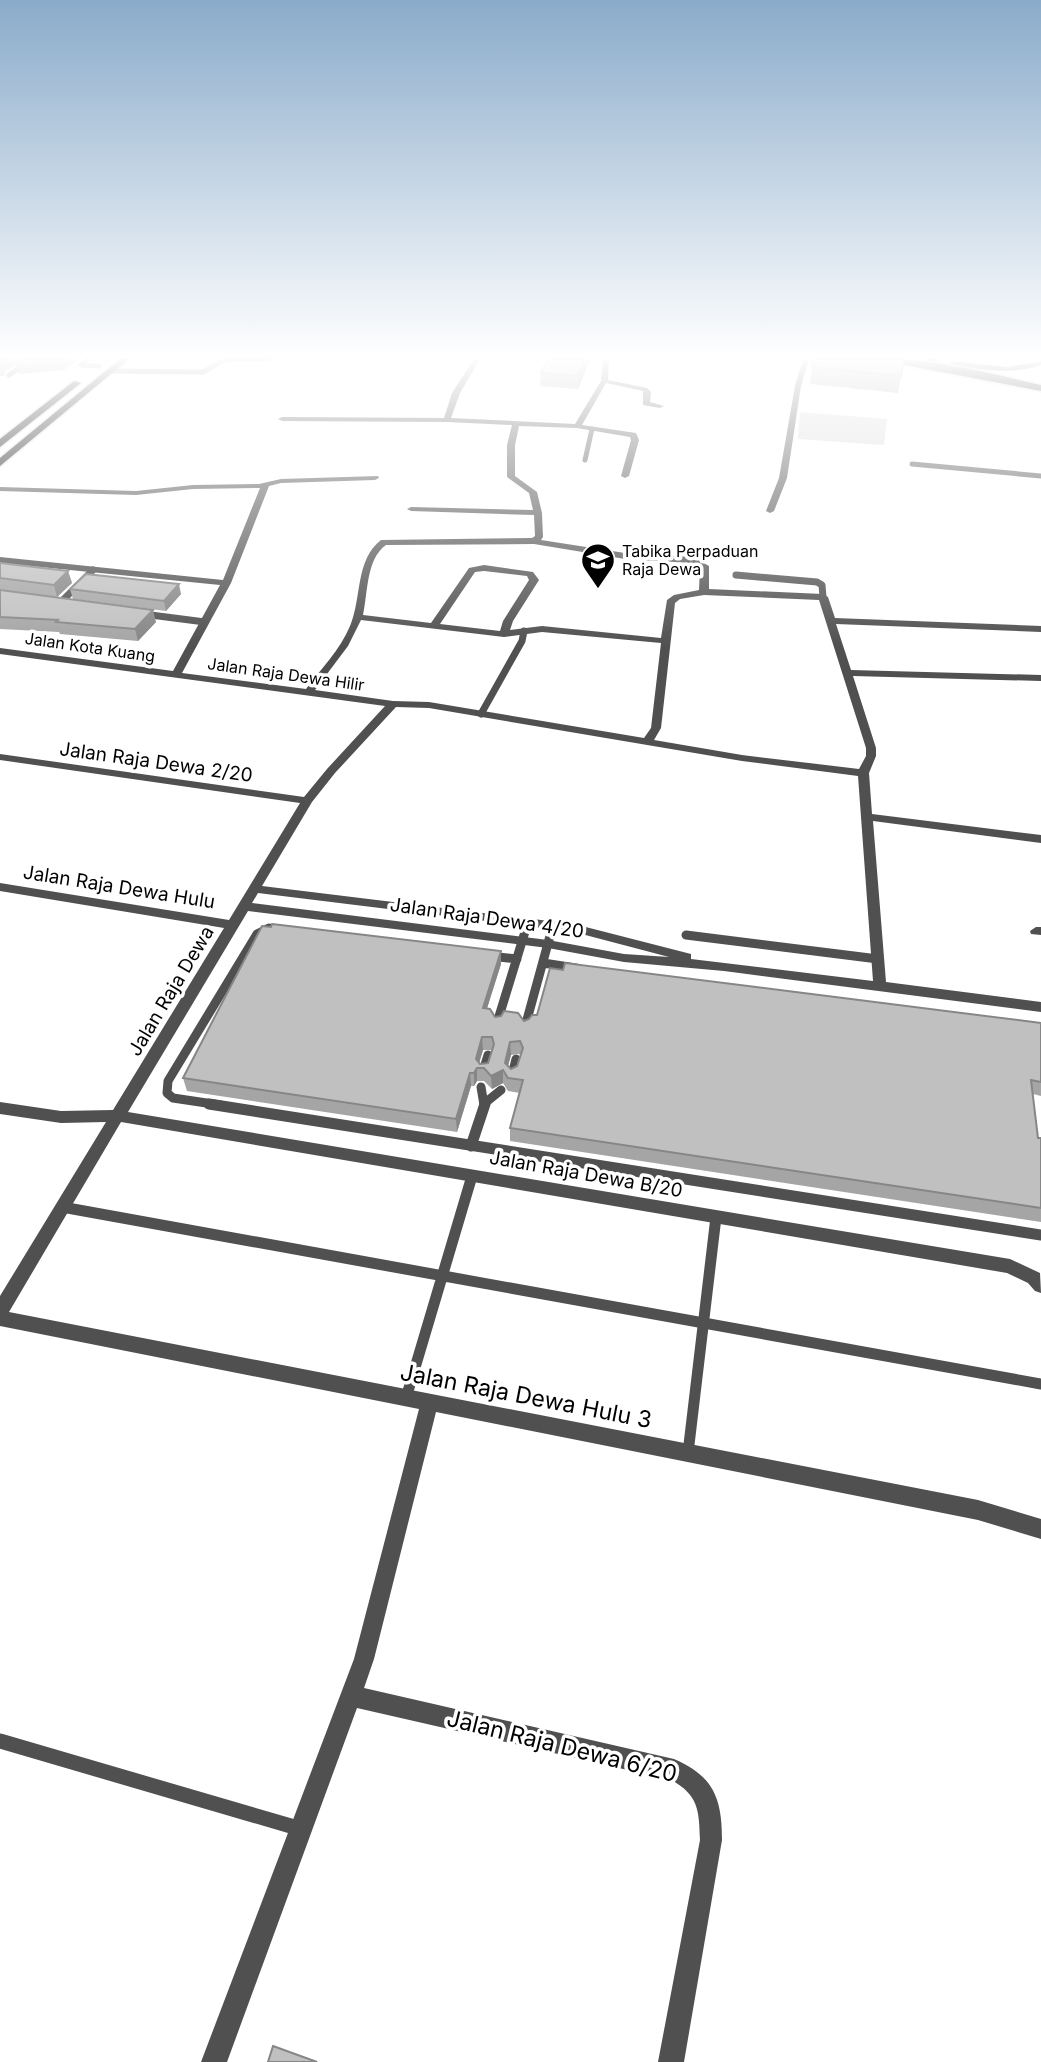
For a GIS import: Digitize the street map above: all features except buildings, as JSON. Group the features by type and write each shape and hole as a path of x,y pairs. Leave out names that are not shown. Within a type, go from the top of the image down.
{"street":[{"path":"511,455 512,477 532,489 538,513 538,537 534,541"},
{"path":"625,476 630,455"},
{"path":"771,514 787,455"},
{"path":"0,489 136,492 375,478"},
{"path":"176,675 226,583 266,484"},
{"path":"411,509 538,513"},
{"path":"308,693 349,635 358,617 368,568 380,543 397,540 459,543 534,541 625,556 693,560 705,566 704,592"},
{"path":"0,561 226,583"},
{"path":"434,626 472,570 484,568 530,574 534,580 508,621 503,634"},
{"path":"647,742 656,728 672,599 704,592 822,597 871,748 871,756 863,773 880,986"},
{"path":"358,617 503,634 550,629 666,641"},
{"path":"830,621 1041,629"},
{"name":"Jalan Kota Kuang","path":"0,651 176,675"},
{"path":"847,673 1041,678"},
{"name":"Jalan Raja Dewa Hilir","path":"176,675 393,704 429,705 742,758 863,773"},
{"name":"Jalan Raja Dewa","path":"0,1311 307,802 331,771 393,704"},
{"name":"Jalan Raja Dewa 2/20","path":"0,757 307,802"},
{"path":"867,817 1041,839"},
{"name":"Jalan Raja Dewa Hulu","path":"0,887 232,925"},
{"name":"Jalan Raja Dewa 4/20","path":"254,889 586,930 724,966"},
{"name":"Jalan Raja Dewa 4/20","path":"244,906 523,940 624,958 724,966 1041,1007"},
{"name":"Jalan Raja Dewa B/20","path":"0,1108 61,1118 117,1116 1010,1266 1034,1278 1041,1286"},
{"name":"Jalan Raja Dewa Hulu 3","path":"0,1318 978,1510 1041,1529"},
{"path":"214,2062 370,1640 430,1402"},
{"name":"Jalan Raja Dewa 6/20","path":"351,1696 674,1770 692,1779 704,1791 711,1814 711,1840 671,2062"}],"lane":[{"path":"585,460 586,455"},
{"path":"912,464 1041,476"},
{"path":"60,603 93,569"},
{"path":"736,575 817,582 822,585 822,597"},
{"path":"48,601 73,604"},
{"path":"139,613 205,622"},
{"path":"481,714 523,641 524,631"},
{"path":"497,1023 528,922"},
{"path":"525,1027 553,926"},
{"path":"275,928 265,929 257,934 168,1081 167,1093 182,1101 1041,1235"},
{"path":"686,935 878,959"},
{"path":"474,954 517,959"},
{"path":"543,963 585,969"},
{"path":"483,1072 488,1055"},
{"path":"512,1076 516,1059"},
{"path":"471,1146 485,1103 481,1087"},
{"path":"485,1103 501,1090"},
{"path":"406,1398 472,1176"},
{"path":"62,1207 1041,1384"},
{"path":"688,1453 716,1217"},
{"path":"0,1741 301,1829"}],"place":[{"name":"Tabika Perpaduan Raja Dewa","path":"598,590"}]}
